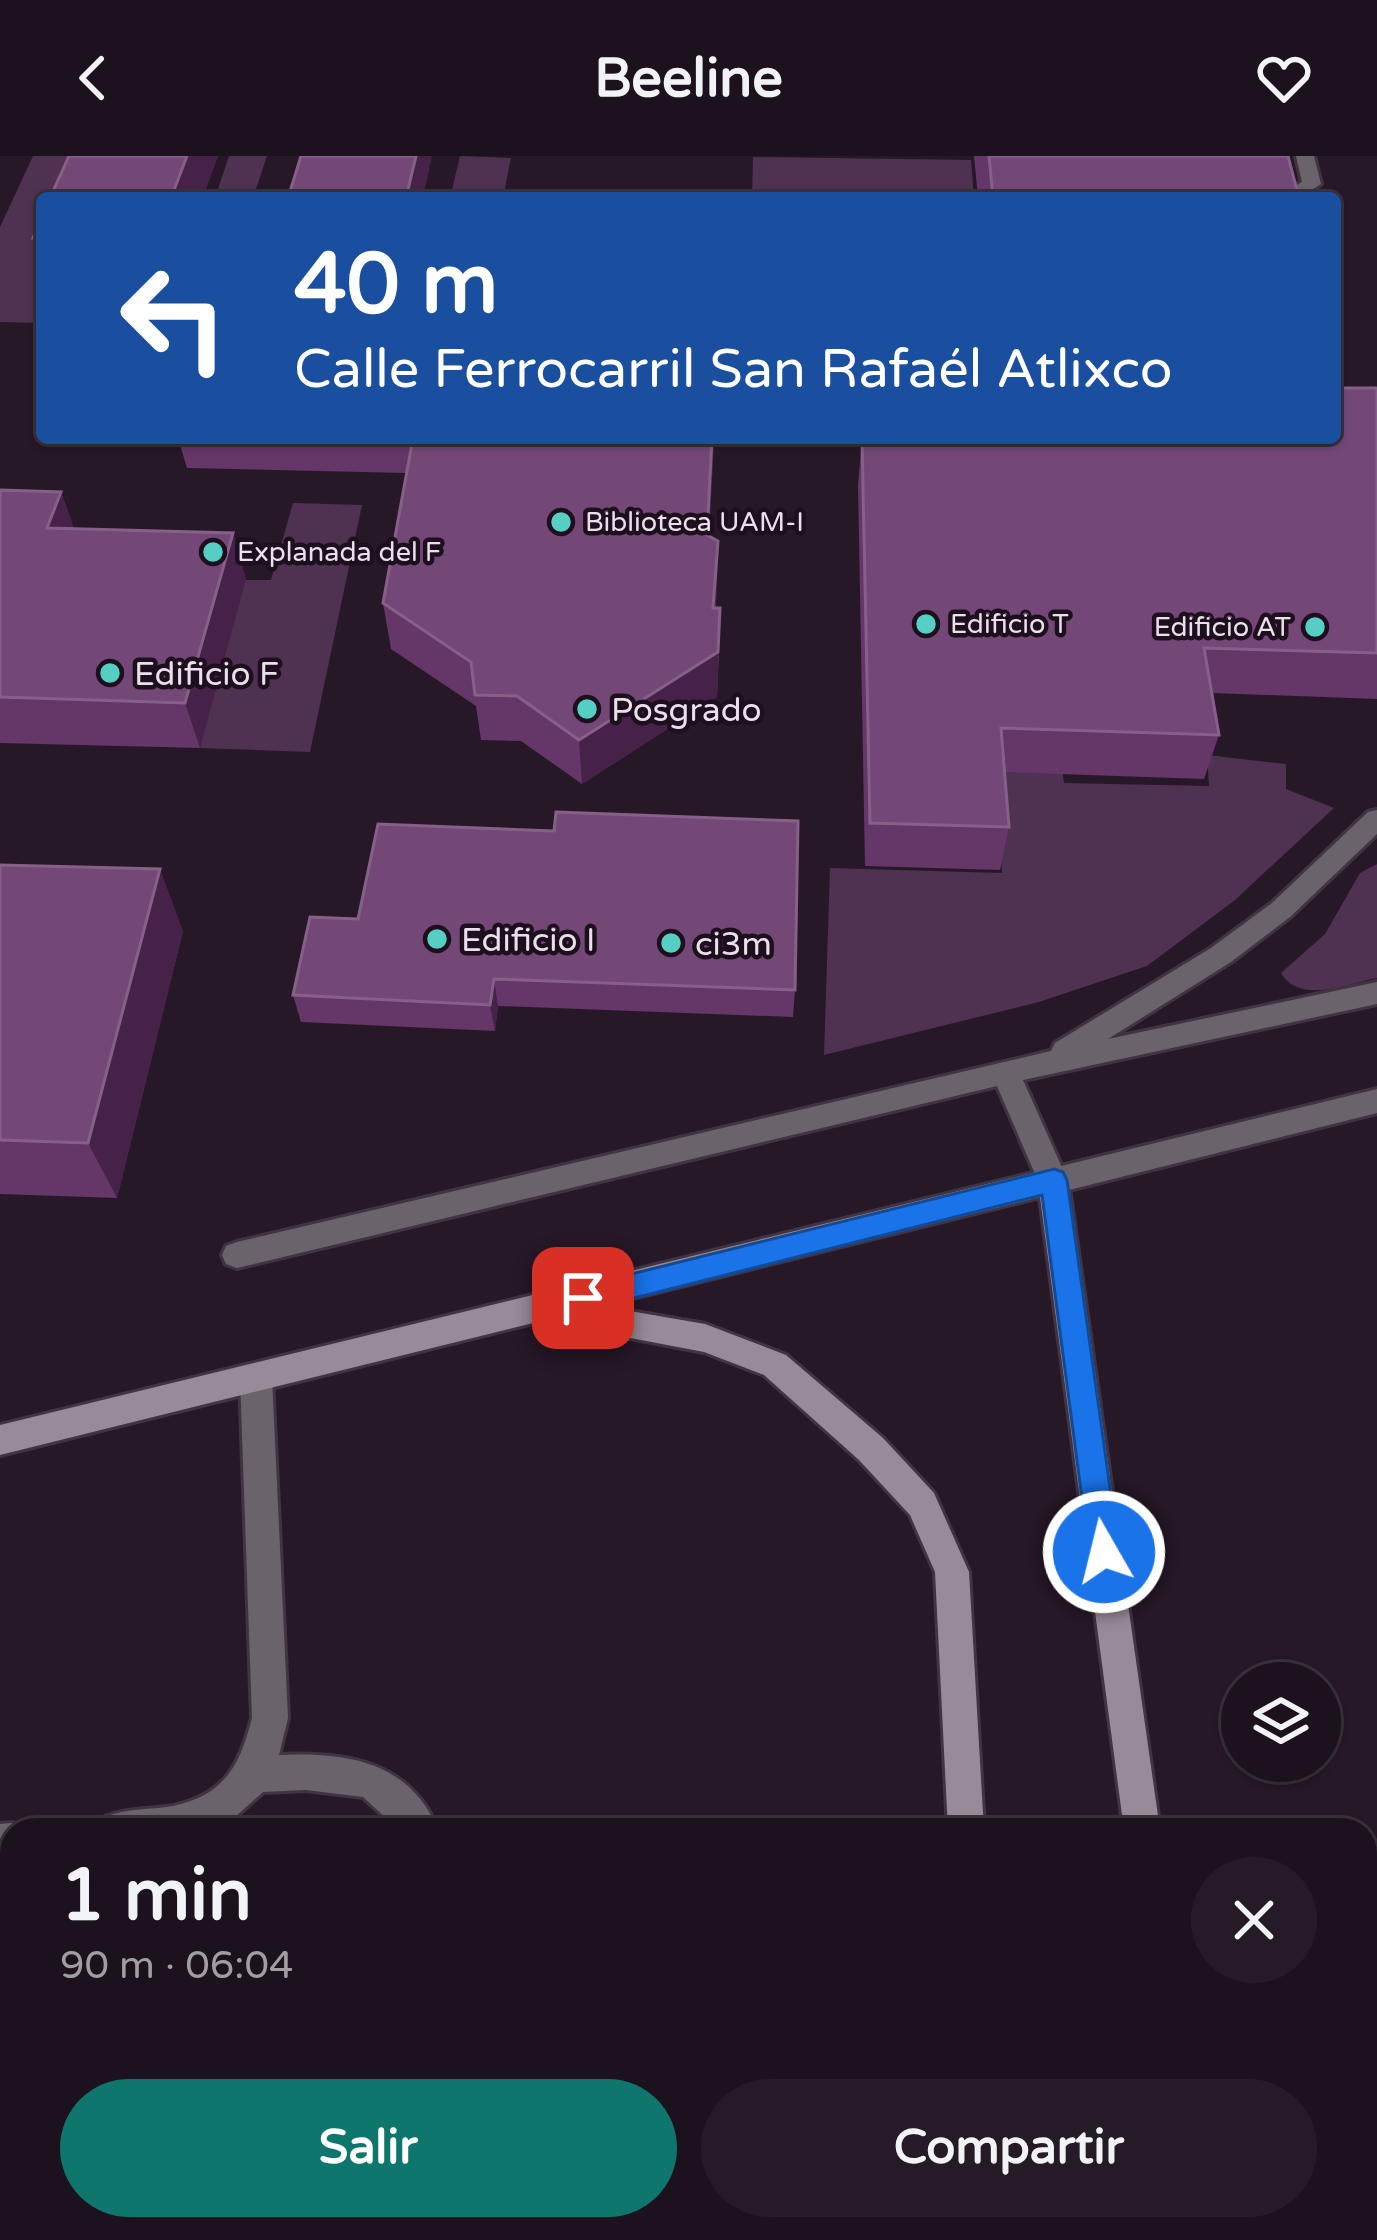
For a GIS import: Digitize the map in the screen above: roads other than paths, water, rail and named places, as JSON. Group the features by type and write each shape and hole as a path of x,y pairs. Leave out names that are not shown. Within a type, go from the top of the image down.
{"main road":[{"path":"0,1441 1054,1180 1140,1818"},
{"path":"540,1309 705,1338 775,1365 871,1449 922,1504 952,1572 965,1818"}],"street":[{"path":"1296,192 1312,184 1305,156"},
{"path":"1045,1063 1221,955 1281,910 1377,819"},
{"path":"238,1255 1005,1072 1377,993"},
{"path":"1005,1072 1054,1180 1377,1101"},
{"path":"192,1818 215,1810 256,1774 270,1718 256,1378"},
{"path":"256,1774 351,1772 405,1801 414,1818"}],"place":[{"name":"Biblioteca UAM-I","path":"561,522"},
{"name":"Explanada del F","path":"213,552"},
{"name":"Edificio T","path":"926,624"},
{"name":"Edificio AT","path":"1315,627"},
{"name":"Edificio F","path":"110,673"},
{"name":"Posgrado","path":"587,709"},
{"name":"Edificio I","path":"437,939"},
{"name":"ci3m","path":"671,943"}]}
